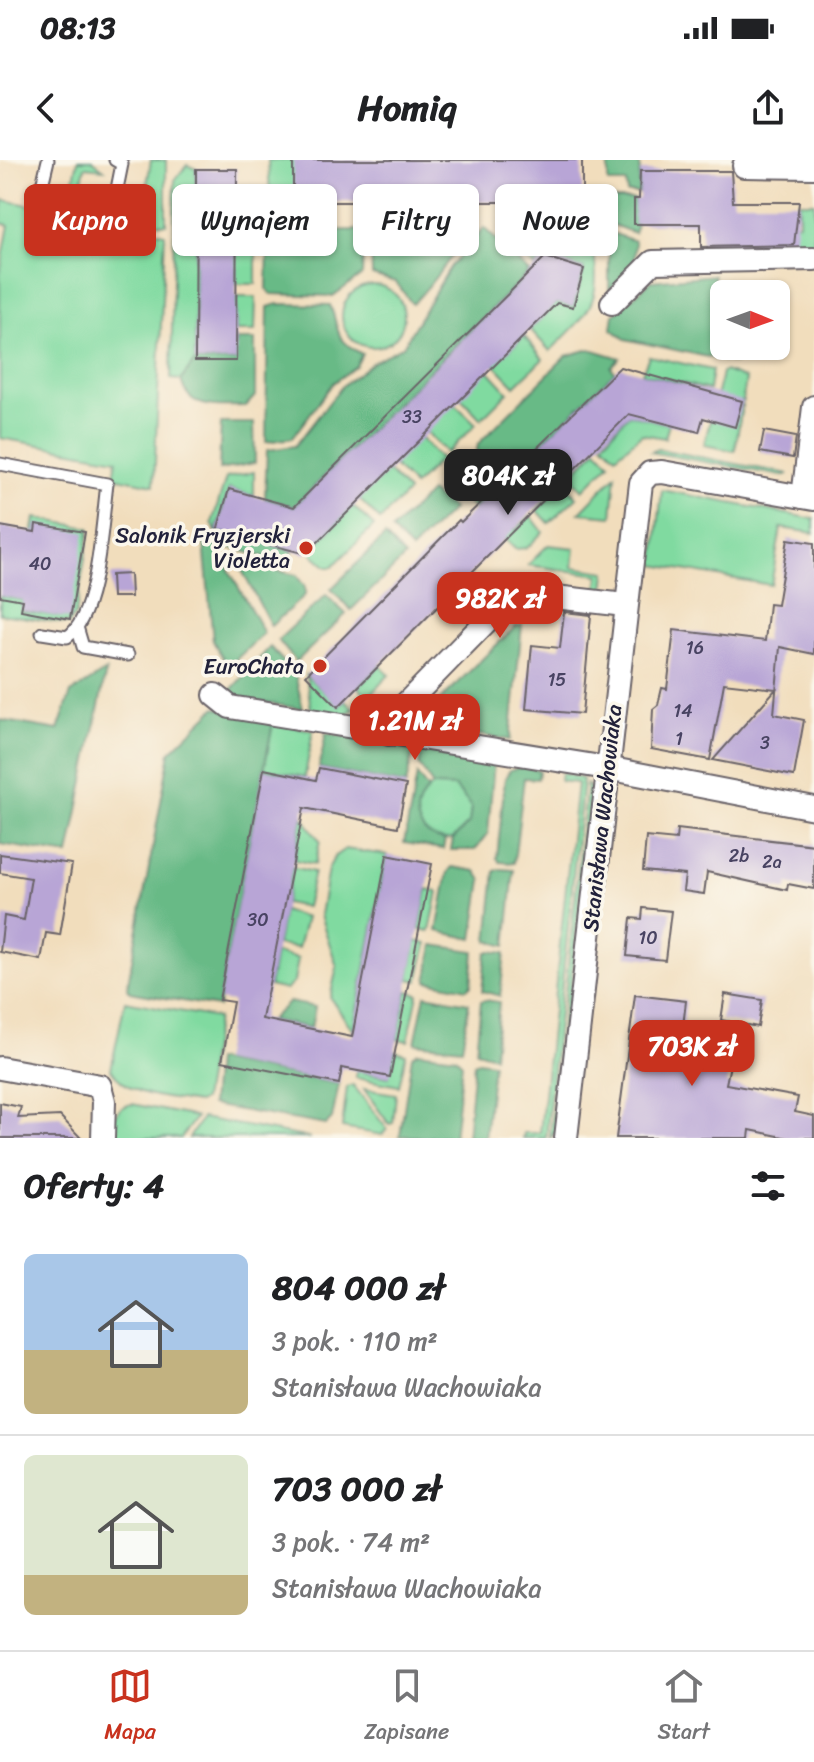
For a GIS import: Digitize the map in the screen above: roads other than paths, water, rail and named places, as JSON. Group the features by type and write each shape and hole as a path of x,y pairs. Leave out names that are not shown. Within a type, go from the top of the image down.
{"street":[{"path":"744,166 814,167"},
{"path":"612,303 653,262 814,259"},
{"path":"809,498 814,407"},
{"name":"Stanisława Wachowiaka","path":"566,1138 637,499 646,475 662,472 809,498"},
{"path":"389,734 392,718 511,596 520,593 625,605"},
{"path":"215,695 230,707 607,768 814,808"},
{"path":"0,1068 100,1086 104,1101 103,1138"}],"lane":[{"path":"42,184 48,160"},
{"path":"115,160 122,164 118,184"},
{"path":"0,464 107,484 89,604 78,630 67,637 42,633"},
{"path":"78,630 83,647 128,655"}],"place":[{"name":"Salonik Fryzjerski Violetta","path":"306,548"},
{"name":"EuroChata","path":"320,666"}]}
